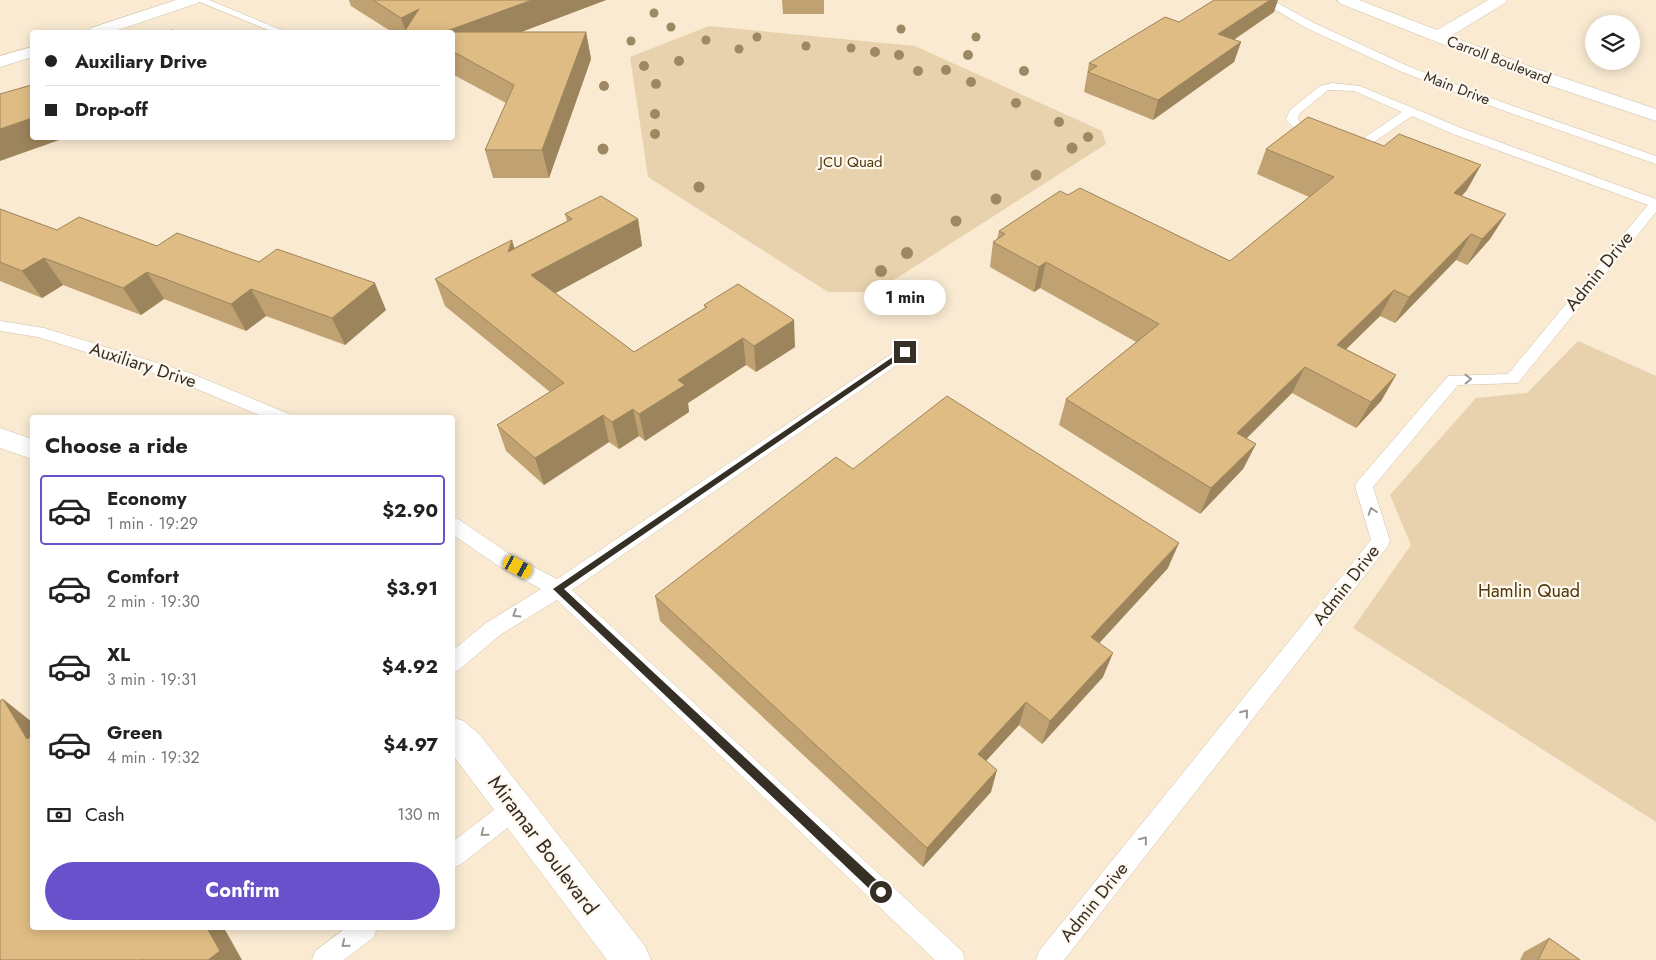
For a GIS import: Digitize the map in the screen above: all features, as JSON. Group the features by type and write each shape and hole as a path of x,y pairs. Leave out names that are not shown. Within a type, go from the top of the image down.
{"street":[{"path":"103,30 192,0"},
{"name":"Carroll Boulevard","path":"1345,0 1528,72 1656,115"},
{"path":"1437,37 1499,0"},
{"path":"0,62 30,53"},
{"path":"0,438 30,448"},
{"name":"Miramar Boulevard","path":"455,735 468,746 631,960"}],"lane":[{"path":"200,0 276,30"},
{"name":"Main Drive","path":"1264,0 1377,56 1475,96 1656,160"},
{"path":"1410,112 1367,141 1357,143 1345,143 1316,133 1295,124 1292,119 1294,113 1324,88 1332,86 1356,88 1457,131 1656,203"},
{"name":"Admin Drive","path":"1048,960 1381,541 1364,486 1454,380 1512,378 1656,203"},
{"name":"Auxiliary Drive","path":"0,326 39,332 184,377 275,415"},
{"path":"455,661 493,629 558,589 905,352"},
{"path":"455,526 504,560 558,589 954,960"},
{"path":"455,855 515,808"},
{"path":"324,960 362,930"}],"green space":[{"name":"JCU Quad","path":"709,26 915,46 1102,131 1106,144 875,292 828,292 648,177 630,57"},
{"name":"Hamlin Quad","path":"1578,341 1656,376 1656,822 1353,628 1411,545 1390,495 1476,398 1527,393"}],"building":[{"path":"373,0 532,0 450,30 405,30 419,9 401,18"},
{"path":"1214,0 1270,0 1218,34 1241,42 1158,100 1088,72 1097,66 1089,63 1165,17 1179,22"},
{"path":"455,32 586,32 542,150 485,150 514,85 455,53"},
{"path":"30,86 30,119 0,129 0,94"},
{"path":"1308,117 1384,146 1399,134 1481,165 1454,193 1506,214 1482,239 1471,234 1409,297 1394,290 1337,345 1396,375 1371,402 1305,367 1237,433 1256,444 1211,488 1066,399 1159,324 1046,262 1039,267 993,242 1005,234 999,231 1060,191 1068,195 1080,188 1230,261 1334,177 1266,149"},
{"path":"601,196 638,219 531,275 634,352 707,307 704,305 738,284 794,320 754,346 743,338 678,380 685,385 639,414 633,409 612,422 603,415 535,458 497,425 564,383 435,279 512,240 508,252 572,219 565,214"},
{"path":"0,209 57,230 79,217 157,246 177,233 259,262 277,249 375,283 332,318 251,289 231,304 147,272 123,288 44,258 22,271 0,262"},
{"path":"947,396 1179,543 1091,637 1113,653 1050,721 1026,702 978,754 997,770 927,848 655,596 836,457 853,469"},
{"path":"3,699 27,739 30,737 30,930 208,930 220,951 208,960 0,960 0,701"},
{"path":"1549,938 1580,960 1538,960"}],"route":[{"path":"881,892 558,589 905,352"}]}
